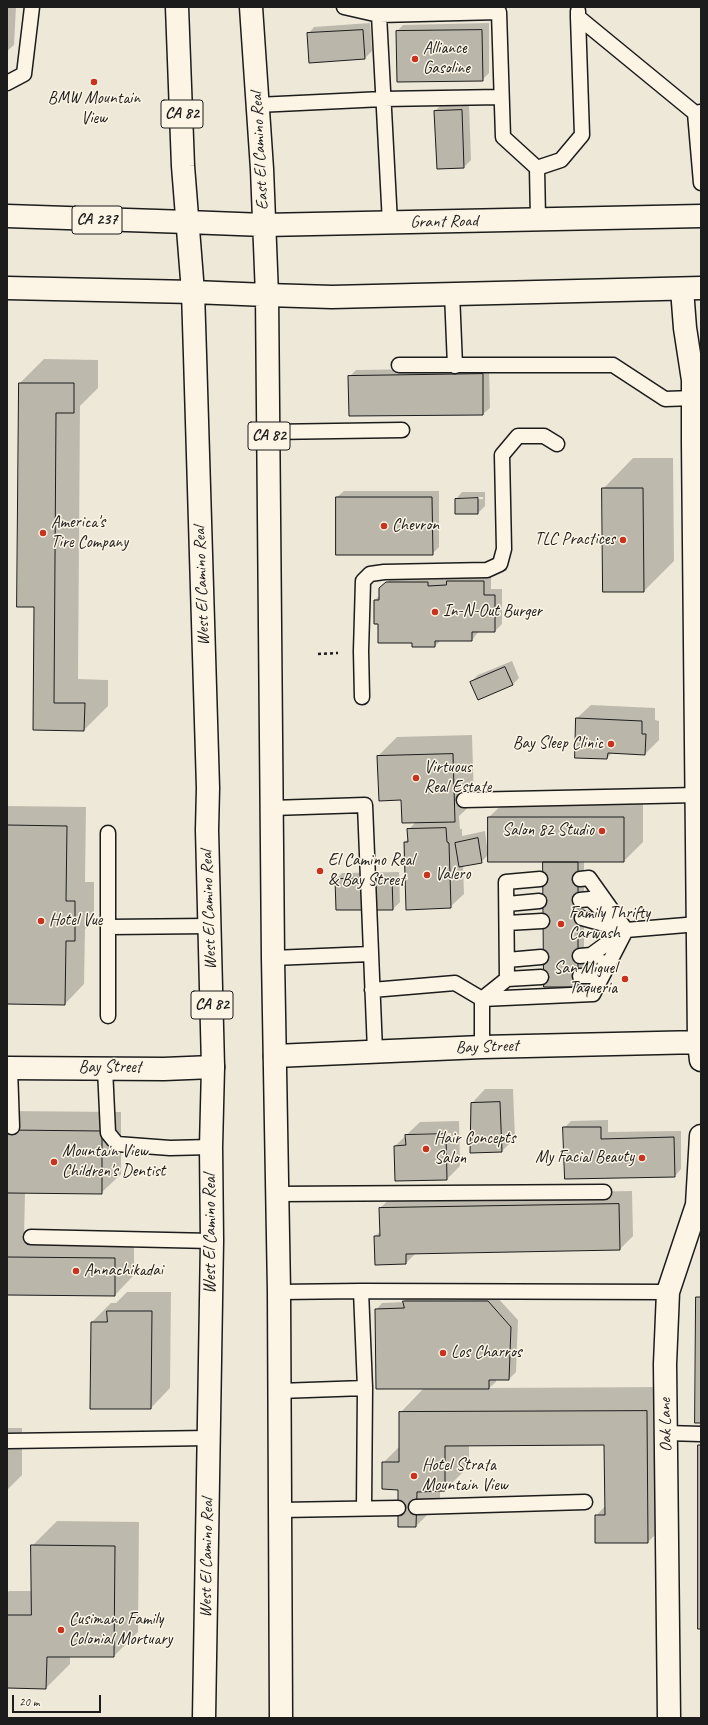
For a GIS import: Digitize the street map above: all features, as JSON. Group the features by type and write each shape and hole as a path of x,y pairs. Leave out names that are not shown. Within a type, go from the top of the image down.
{"main road":[{"name":"CA 82","path":"177,7 187,222"},
{"name":"East El Camino Real","path":"251,7 267,295"},
{"name":"CA 237","path":"7,216 187,222"},
{"name":"Grant Road","path":"187,222 264,225 701,216"},
{"name":"West El Camino Real","path":"187,222 193,292 208,788 207,830 213,1067 211,1147 212,1240 204,1718"},
{"path":"700,1048 697,795 698,673 693,442 696,381 685,328 692,288 701,275"},
{"path":"7,288 332,297 692,288"},
{"name":"CA 82","path":"267,295 273,958 279,1292 281,1718"},
{"name":"Bay Street","path":"275,1056 482,1047 700,1048"},
{"name":"Bay Street","path":"8,1068 164,1069 213,1067"},
{"name":"Oak Lane","path":"669,1718 665,1364 668,1292 697,1205 701,1136"}],"lane":[{"path":"7,83 24,74 32,7"},
{"path":"344,7 379,14 499,12 500,97 503,137 537,168 538,219"},
{"path":"578,12 698,112 701,183"},
{"path":"537,168 561,160 582,135 578,12"},
{"path":"379,14 382,99 390,223"},
{"path":"257,105 382,99 500,97"},
{"path":"452,293 455,366"},
{"path":"399,365 613,365 666,399 696,381"},
{"path":"269,432 402,430"},
{"path":"362,697 361,651 363,581 370,574 384,572 487,570 500,564 504,550 502,455 518,436 544,436 557,444"},
{"path":"464,800 697,795"},
{"path":"272,808 365,805 375,1051"},
{"path":"108,833 108,1016"},
{"path":"580,879 589,878 626,930"},
{"path":"507,979 506,882 540,879"},
{"path":"580,900 590,899 626,930"},
{"path":"506,904 539,902"},
{"path":"582,918 626,930 698,924"},
{"path":"507,923 542,922"},
{"path":"109,927 209,926"},
{"path":"580,956 592,955 626,930"},
{"path":"580,976 592,976 626,930"},
{"path":"372,990 455,983 482,999 593,994 626,930"},
{"path":"273,958 370,954"},
{"path":"507,960 541,957"},
{"path":"482,999 507,979 541,977"},
{"path":"482,999 482,1047"},
{"path":"8,1068 12,1127"},
{"path":"105,1068 108,1133 117,1144 170,1148 211,1147"},
{"path":"278,1194 604,1192"},
{"path":"31,1237 212,1240"},
{"path":"361,1291 365,1388 364,1508"},
{"path":"279,1292 668,1292"},
{"path":"279,1391 365,1388"},
{"path":"666,1433 701,1434"},
{"path":"7,1441 209,1438"},
{"path":"416,1507 584,1502"},
{"path":"280,1510 398,1508"}],"path":[{"path":"318,654 344,652"}],"building":[{"path":"363,30 365,59 309,63 307,33"},
{"path":"482,30 483,81 397,82 396,31"},
{"path":"462,110 464,168 437,169 434,111"},
{"path":"483,374 483,415 349,416 348,376"},
{"path":"19,383 74,383 74,413 56,413 54,703 85,703 84,731 33,730 34,607 17,607"},
{"name":"TLC Practices","path":"602,488 643,488 644,592 603,592"},
{"name":"Chevron","path":"336,497 432,497 433,555 336,555"},
{"path":"478,498 478,514 455,514 455,499"},
{"name":"In-N-Out Burger","path":"447,581 484,581 484,595 495,595 495,632 472,632 472,641 435,641 435,647 412,647 412,643 378,643 378,624 374,624 374,600 379,600 379,588 386,582 428,582 428,586 446,585"},
{"path":"505,667 513,685 478,700 470,682"},
{"name":"Bay Sleep Clinic","path":"576,718 642,721 642,734 646,734 645,755 608,753 607,759 575,758"},
{"name":"Virtuous Real Estate","path":"453,754 455,822 402,823 401,800 379,801 377,756"},
{"path":"488,817 624,817 624,862 488,862"},
{"name":"Hotel Vue","path":"7,825 67,826 66,901 75,901 75,941 66,941 65,1005 7,1004"},
{"name":"Valero","path":"446,828 447,842 449,843 451,908 406,910 404,842 408,842 407,829"},
{"path":"478,838 482,863 459,867 455,843"},
{"name":"Family Thrifty Carwash","path":"543,862 578,862 578,987 544,987"},
{"path":"392,878 393,910 336,910 335,879"},
{"path":"500,1102 502,1152 470,1153 471,1103"},
{"path":"563,1127 601,1127 601,1139 674,1137 675,1177 565,1179"},
{"name":"Mountain View Children's Dentist","path":"7,1130 102,1131 102,1194 7,1193"},
{"path":"446,1134 447,1180 395,1181 394,1146 406,1145 405,1135"},
{"path":"619,1204 620,1250 406,1254 406,1264 375,1265 374,1236 380,1236 379,1208"},
{"path":"7,1257 115,1258 115,1296 7,1295"},
{"path":"696,1297 701,1297 701,1423 695,1423"},
{"name":"Los Charros","path":"403,1301 488,1301 511,1327 509,1380 489,1380 489,1389 376,1389 375,1309 404,1308"},
{"path":"107,1311 152,1311 151,1409 90,1409 91,1322 107,1322"},
{"name":"Hotel Strata Mountain View","path":"647,1411 648,1543 595,1543 595,1515 605,1515 604,1445 445,1446 445,1491 417,1492 416,1527 398,1527 398,1490 382,1489 382,1462 399,1462 399,1412"},
{"path":"698,1445 701,1445 701,1629 698,1629"},
{"name":"Cusimano Family Colonial Mortuary","path":"31,1545 115,1546 114,1657 47,1657 46,1689 7,1688 7,1615 31,1615"}],"place":[{"name":"Alliance Gasoline","path":"415,59"},
{"name":"BMW Mountain View","path":"94,82"},
{"name":"Chevron","path":"384,526"},
{"name":"America's Tire Company","path":"43,533"},
{"name":"TLC Practices","path":"623,540"},
{"name":"In-N-Out Burger","path":"435,612"},
{"name":"Bay Sleep Clinic","path":"611,744"},
{"name":"Virtuous Real Estate","path":"416,778"},
{"name":"Salon 82 Studio","path":"602,831"},
{"name":"El Camino Real & Bay Street","path":"320,871"},
{"name":"Valero","path":"427,875"},
{"name":"Hotel Vue","path":"41,921"},
{"name":"Family Thrifty Carwash","path":"561,924"},
{"name":"San Miguel Taqueria","path":"625,979"},
{"name":"Hair Concepts Salon","path":"426,1149"},
{"name":"My Facial Beauty","path":"642,1158"},
{"name":"Mountain View Children's Dentist","path":"54,1162"},
{"name":"Annachikadai","path":"76,1271"},
{"name":"Los Charros","path":"443,1353"},
{"name":"Hotel Strata Mountain View","path":"414,1476"},
{"name":"Cusimano Family Colonial Mortuary","path":"61,1630"}]}
